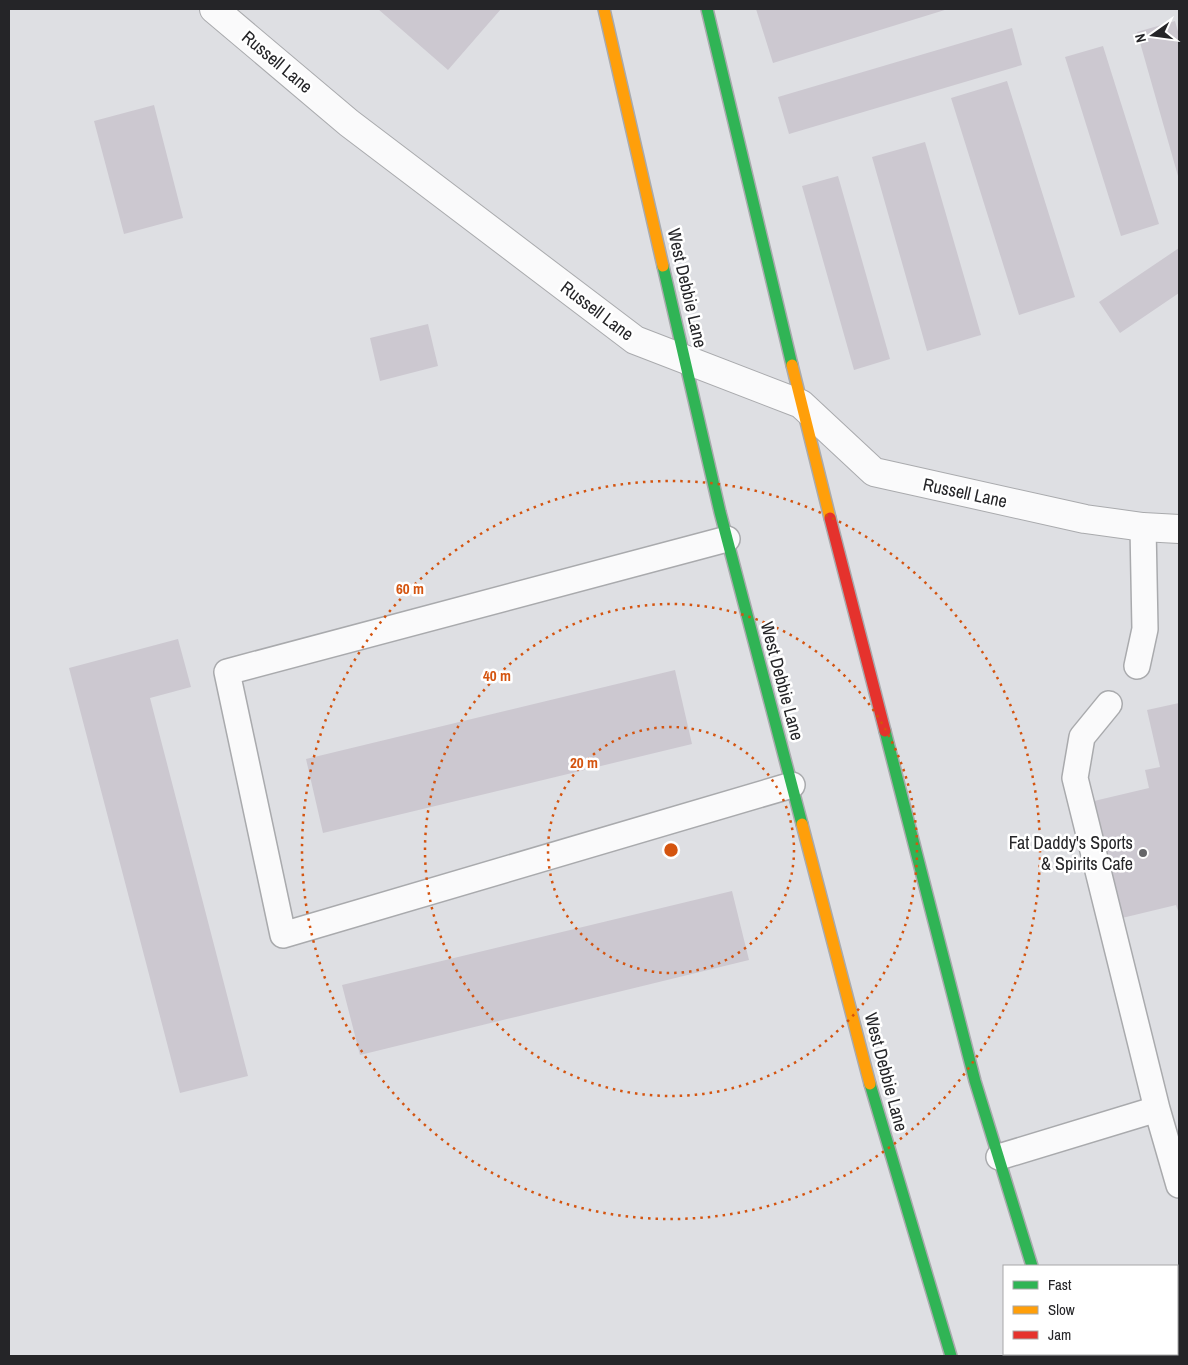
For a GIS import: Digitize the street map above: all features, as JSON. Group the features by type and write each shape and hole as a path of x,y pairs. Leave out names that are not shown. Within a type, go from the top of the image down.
{"main road":[{"name":"West Debbie Lane","path":"604,9 727,539 872,1090 951,1356"},
{"path":"707,9 801,404 975,1081 1032,1265"}],"street":[{"name":"Russell Lane","path":"214,9 350,122 634,340 801,404 874,472 1085,519 1143,528 1179,529"}],"lane":[{"path":"1137,666 1145,629 1143,528"},
{"path":"727,539 227,672 283,935 792,785"},
{"path":"1109,704 1082,737 1075,778 1157,1109 1179,1185"},
{"path":"999,1157 1157,1109"}],"building":[{"path":"378,9 501,9 448,70"},
{"path":"756,9 948,9 773,63"},
{"path":"1175,21 1179,35 1179,176 1137,32"},
{"path":"1012,28 1022,65 789,134 778,97"},
{"path":"1103,46 1159,224 1121,236 1065,57"},
{"path":"1007,81 1075,297 1019,315 951,98"},
{"path":"154,105 183,218 124,234 94,121"},
{"path":"925,142 981,335 927,351 872,157"},
{"path":"838,176 890,359 854,370 802,186"},
{"path":"1179,248 1179,293 1120,333 1099,302"},
{"path":"428,324 438,366 380,381 370,338"},
{"path":"178,639 191,687 150,698 248,1076 180,1093 69,668"},
{"path":"675,670 692,744 323,833 306,759"},
{"name":"Fat Daddy's Sports & Spirits Cafe","path":"1179,703 1179,914 1176,905 1122,918 1094,801 1149,788 1145,770 1160,767 1147,710"},
{"path":"732,891 749,960 360,1055 342,985"}],"traffic: fast":[{"path":"707,9 792,365"},
{"path":"663,266 720,512 802,824"},
{"path":"885,731 975,1081 1032,1265"},
{"path":"870,1084 951,1356"}],"traffic: slow":[{"path":"604,9 663,266"},
{"path":"792,365 830,518"},
{"path":"802,824 870,1084"}],"traffic: jam":[{"path":"830,518 885,731"}],"place":[{"name":"Fat Daddy's Sports & Spirits Cafe","path":"1143,853"}]}
